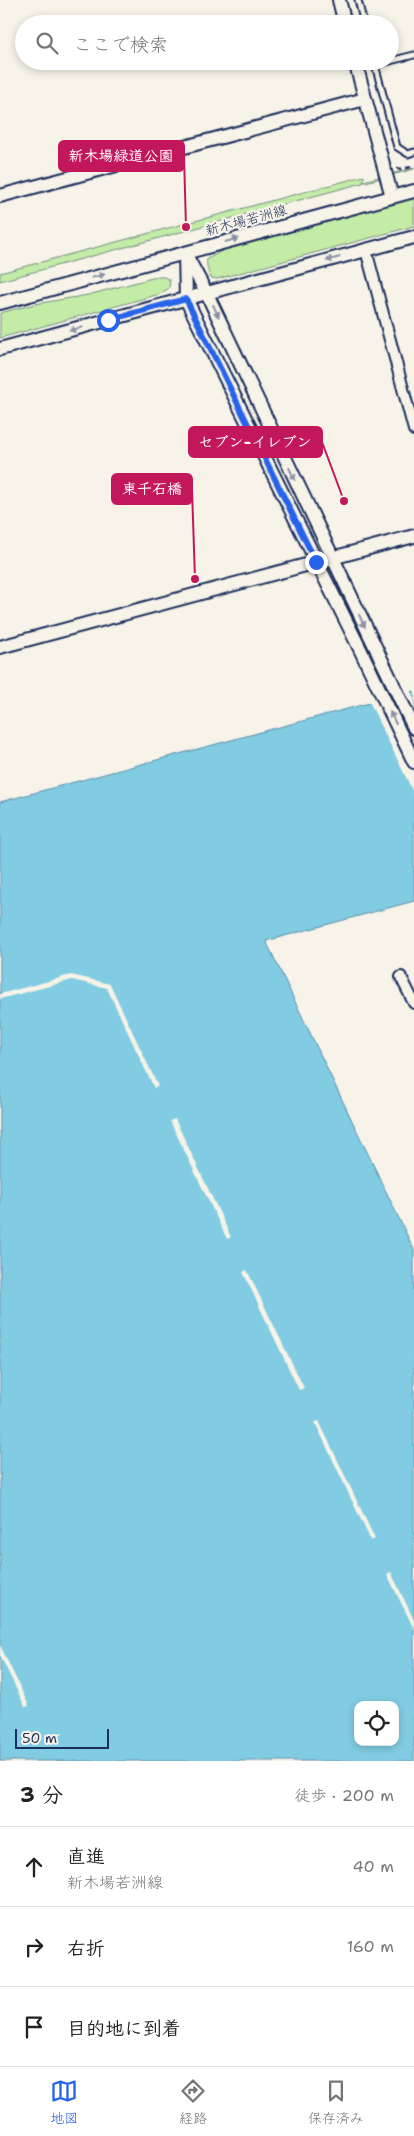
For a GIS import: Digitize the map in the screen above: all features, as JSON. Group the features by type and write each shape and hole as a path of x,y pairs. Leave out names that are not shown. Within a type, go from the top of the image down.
{"street":[{"path":"339,0 343,15"},
{"path":"358,70 392,197"},
{"path":"0,196 366,100"},
{"name":"新木場若洲線","path":"0,303 414,191"},
{"path":"0,349 414,238"},
{"path":"366,250 414,430"},
{"path":"185,252 207,294 414,728"},
{"path":"185,252 186,299 414,762"},
{"path":"0,647 414,536"},
{"path":"401,977 414,1003"}],"lane":[{"path":"358,0 362,15"},
{"path":"399,59 414,55"},
{"path":"377,70 397,147 408,154 414,152"}],"path":[{"path":"397,169 414,167"}],"green space":[{"path":"414,168 0,281 0,273 364,176 363,181"},
{"path":"414,198 414,226 217,279 211,278 209,273 207,259 229,247"},
{"path":"156,277 164,277 170,280 169,288 160,294 0,338 0,313 35,304 88,295"}],"water":[{"path":"414,691 414,901 266,941 414,1250 414,1761 0,1761 0,802"}],"pier":[{"path":"410,690 414,699 414,794 369,701"},
{"path":"71,975 110,984 158,1086 154,1088 107,988 72,980 0,999 0,994"},
{"path":"175,1119 231,1237 227,1239 170,1121"},
{"path":"247,1270 304,1388 299,1390 243,1272"},
{"path":"319,1421 375,1539 371,1541 315,1422"},
{"path":"391,1572 414,1620 414,1629 387,1574"},
{"path":"0,1645 29,1706 25,1707 0,1655"}],"place":[{"name":"新木場緑道公園","path":"186,227"},
{"name":"セブン-イレブン","path":"344,501"},
{"name":"東千石橋","path":"195,579"}],"route":[{"path":"108,320 186,299 316,562"}]}
